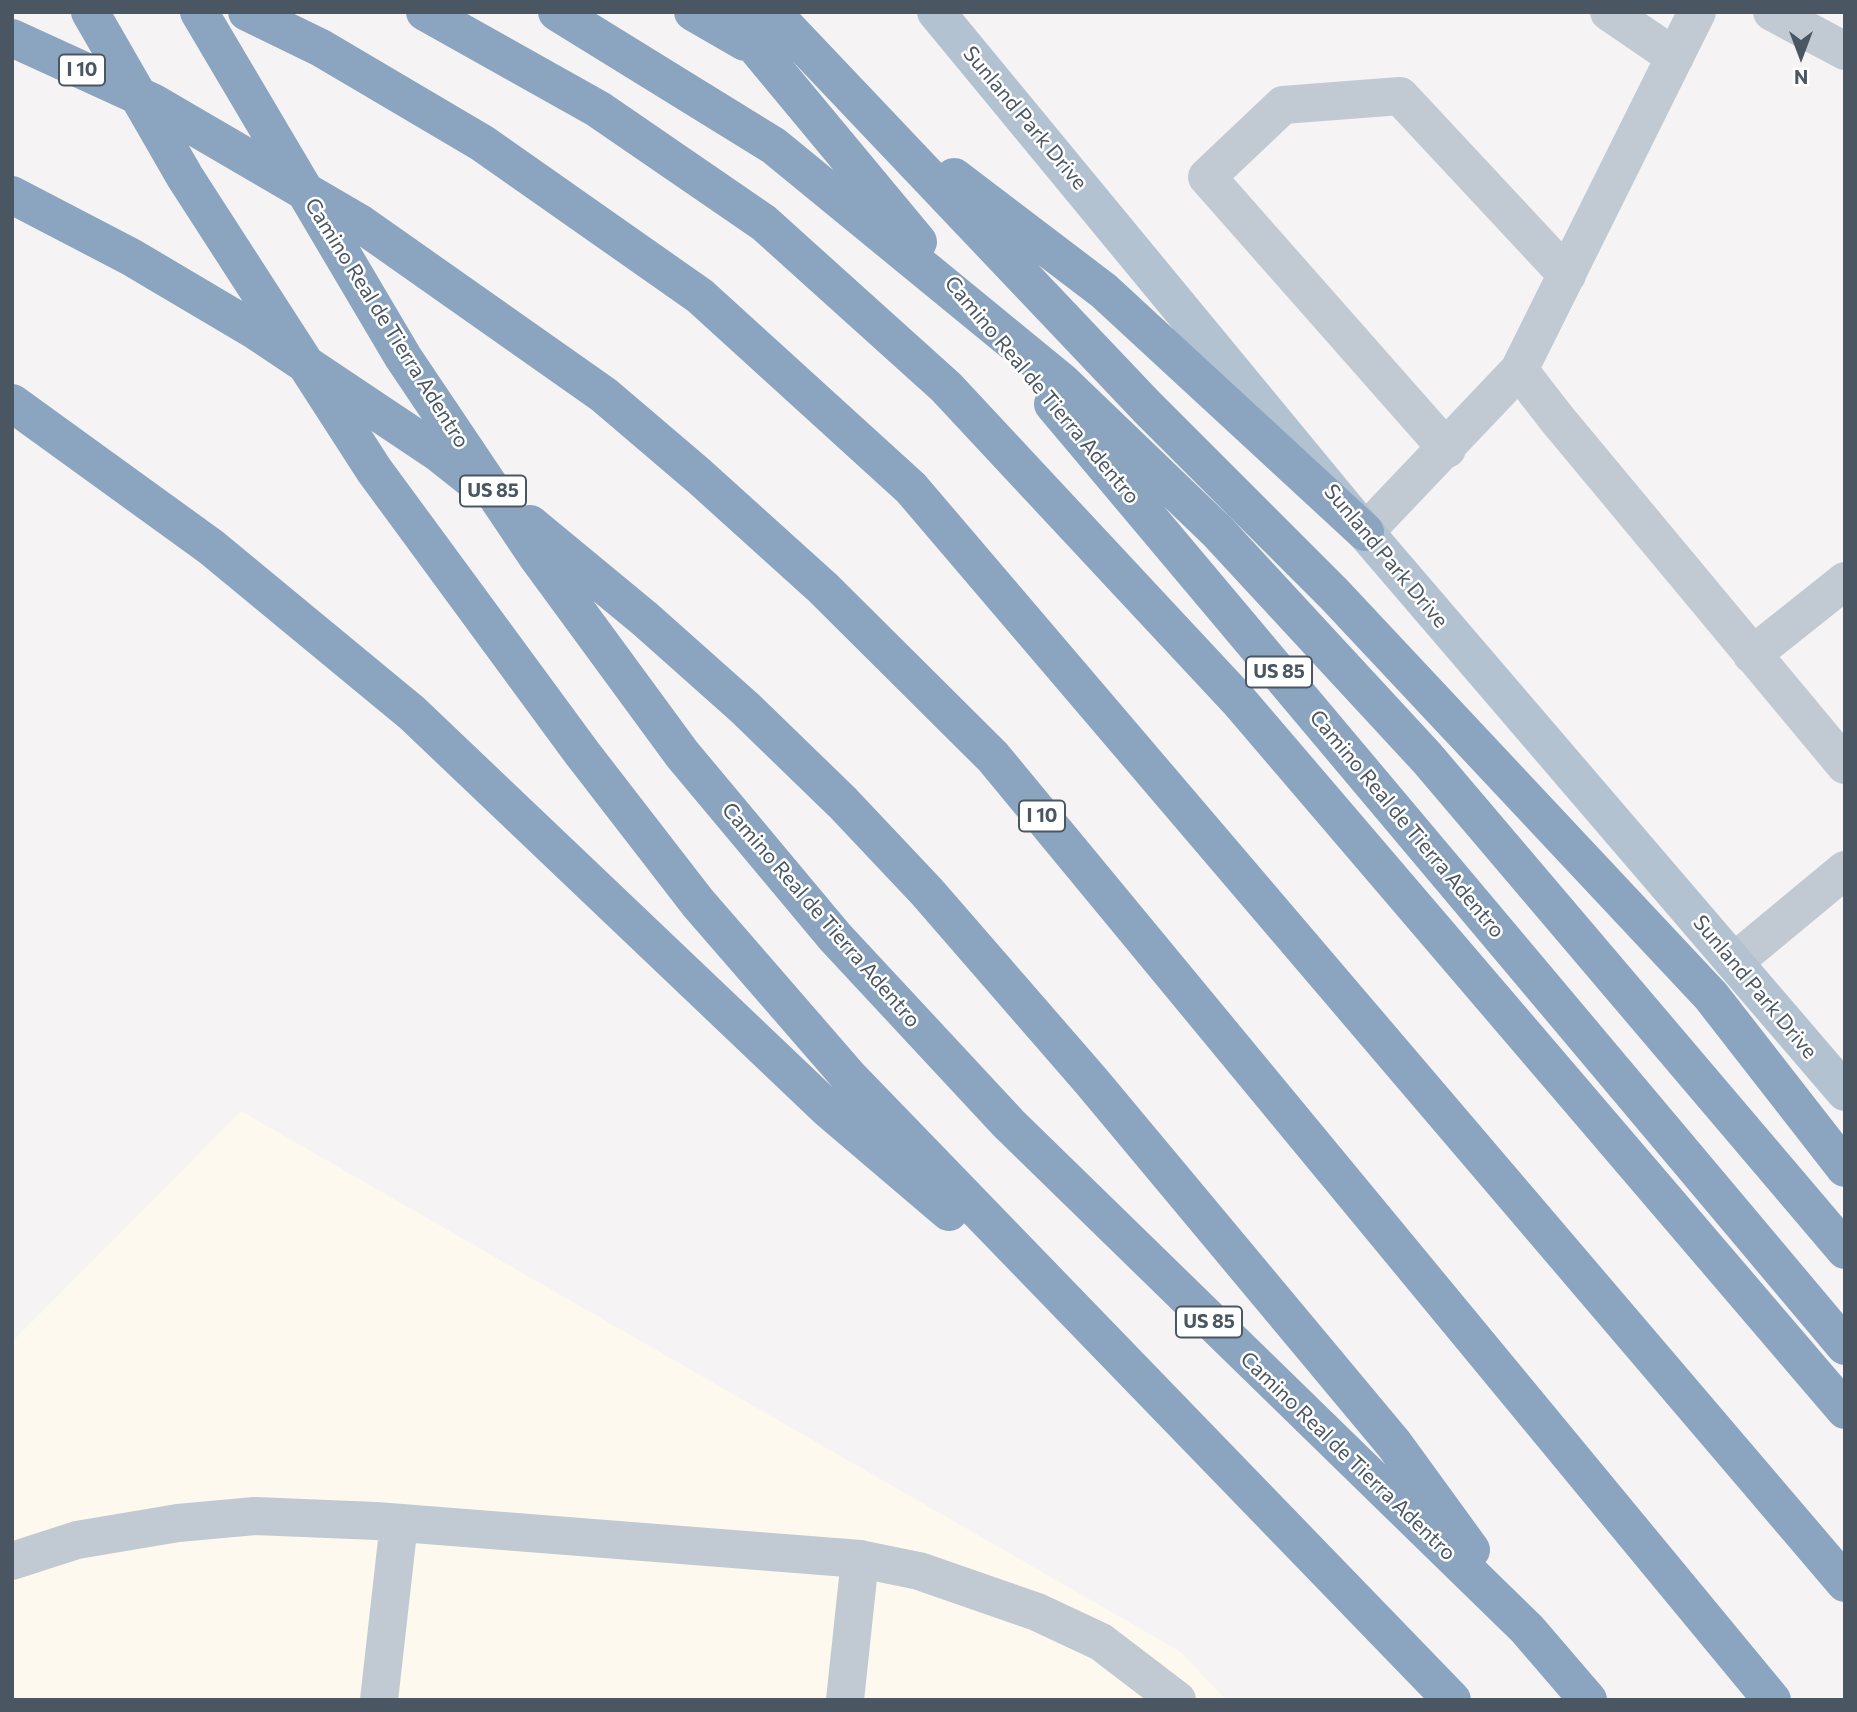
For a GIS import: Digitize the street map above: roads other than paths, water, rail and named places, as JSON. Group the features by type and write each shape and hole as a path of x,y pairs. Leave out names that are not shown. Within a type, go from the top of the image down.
{"highway":[{"path":"90,12 185,177 374,470 582,753 698,903 849,1077 1452,1700"},
{"name":"Camino Real de Tierra Adentro","path":"199,12 403,356 536,555 682,754 835,937 1009,1124 1527,1629 1588,1700"},
{"path":"247,12 321,48 482,143 699,296 911,488 1845,1583"},
{"path":"425,12 598,109 764,223 946,387 1238,700 1845,1410"},
{"path":"557,12 774,146 1062,382 1111,429 1218,532 1426,758 1845,1250"},
{"path":"693,12 886,125 1104,291 1365,532"},
{"name":"Camino Real de Tierra Adentro","path":"727,12 1839,1339"},
{"path":"772,12 1147,407 1334,594 1711,996 1845,1168"},
{"name":"I 10","path":"12,38 152,102 361,224 604,395 823,588 993,757 1772,1700"},
{"path":"15,197 131,257 256,331 440,454 582,565 746,708 843,803 927,892 1092,1082 1394,1444 1527,1629"},
{"path":"12,402 211,547 412,713 828,1109 1113,1352"}],"main road":[{"name":"Sunland Park Drive","path":"936,12 1365,532 1845,1092"}],"street":[{"path":"1609,12 1675,57"},
{"path":"1365,532 1447,449 1519,370 1697,12"},
{"path":"1808,26 1845,83"},
{"path":"1447,449 1206,177 1283,105 1400,96 1567,275"},
{"path":"1519,370 1845,765"},
{"path":"1752,655 1845,581"},
{"path":"1734,962 1845,870"},
{"path":"12,1561 77,1540 221,1518 281,1516 860,1559 919,1571 1007,1600 1050,1618 1101,1642 1177,1700"},
{"path":"379,1700 399,1523"},
{"path":"845,1700 860,1559"}]}
